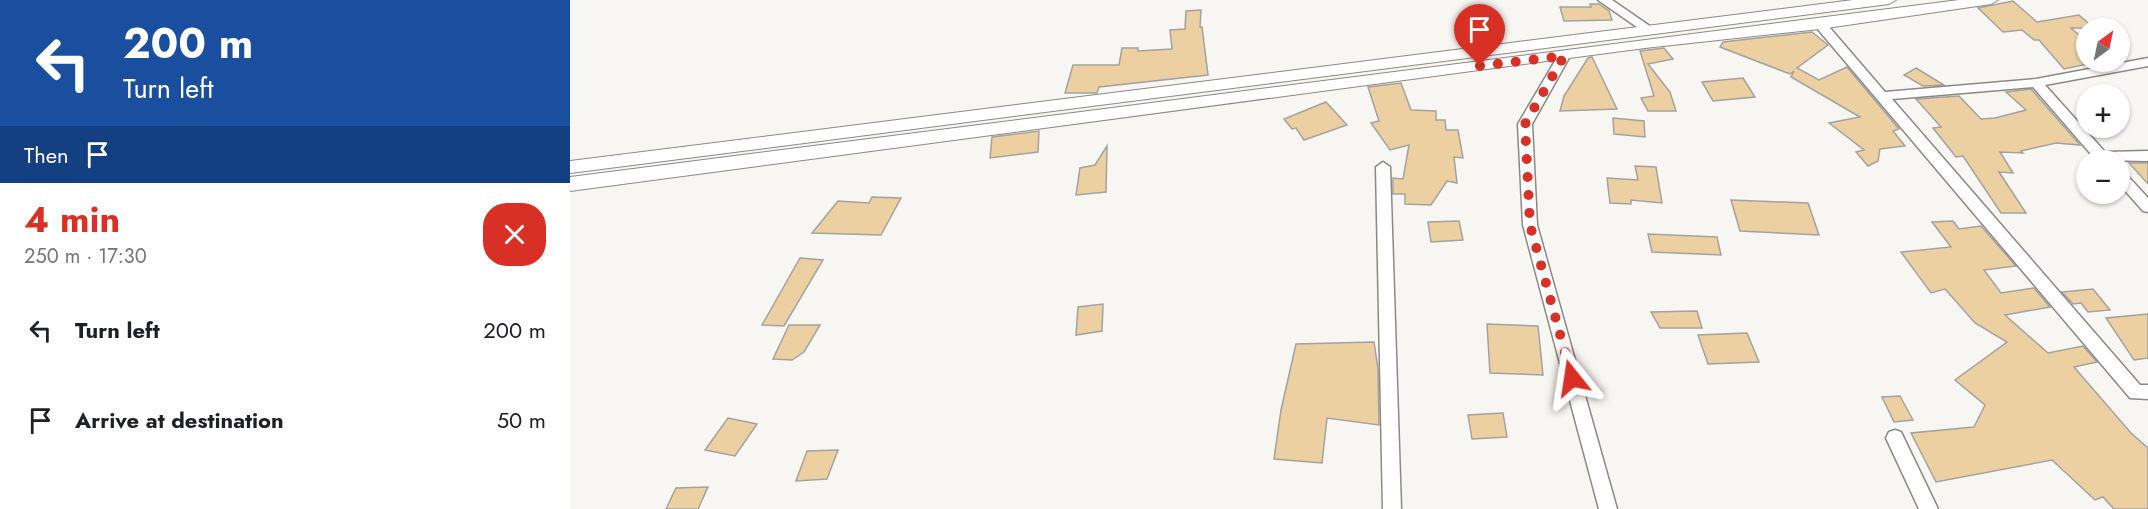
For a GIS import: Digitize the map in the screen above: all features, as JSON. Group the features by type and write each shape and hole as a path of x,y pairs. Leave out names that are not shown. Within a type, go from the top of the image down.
{"main road":[{"path":"570,184 1522,53 1648,29 1886,6 1991,0"},
{"path":"570,167 1522,53 1564,56 1645,43 1820,24 1886,6"}],"street":[{"path":"1604,0 1648,29"},
{"path":"1820,24 2142,393 2148,408"},
{"path":"1564,56 1525,124 1530,225 1608,509"},
{"path":"1882,96 2036,83 2148,62"},
{"path":"2036,83 2094,150"},
{"path":"2130,157 2148,156"},
{"path":"1383,166 1392,509"},
{"path":"2130,188 2148,207"},
{"path":"1895,438 1929,509"}],"building":[{"path":"2013,1 2037,22 2079,15 2082,18 2076,18 2076,28 2071,28 2076,32 2076,66 2064,69 2039,40 2034,40 2022,30 2003,32 1978,8"},
{"path":"1590,4 1599,4 1609,11 1612,20 1564,21 1560,7 1591,7"},
{"path":"1201,10 1200,27 1202,27 1208,75 1099,87 1097,93 1065,93 1073,65 1119,65 1122,48 1138,48 1138,51 1172,49 1170,30 1185,29 1186,11"},
{"path":"1812,32 1828,45 1797,68 1819,80 1847,67 1899,129 1893,131 1905,146 1880,149 1878,161 1868,166 1856,152 1864,150 1829,123 1860,117 1791,77 1794,71 1790,74 1720,47 1723,42"},
{"path":"1664,48 1673,59 1648,64 1670,92 1676,111 1648,111 1641,98 1654,96 1640,51"},
{"path":"1592,57 1617,109 1560,111 1564,96 1588,58"},
{"path":"1916,68 1944,85 1923,86 1904,75"},
{"path":"1743,78 1755,97 1713,101 1702,82"},
{"path":"1401,83 1411,110 1436,111 1436,120 1445,120 1446,130 1458,130 1463,158 1454,157 1457,183 1447,181 1431,205 1405,204 1405,194 1393,194 1393,178 1403,179 1409,145 1390,150 1371,123 1379,121 1368,87"},
{"path":"2031,89 2080,145 2056,143 2021,151 2023,153 2000,152 2013,173 1999,172 2026,213 2001,213 1963,156 1956,157 1933,128 1941,127 1916,99 1959,96 1981,119 1995,118 2026,110 2006,92"},
{"path":"1326,102 1347,125 1304,140 1296,128 1292,129 1284,119"},
{"path":"1613,118 1644,121 1645,137 1614,134"},
{"path":"1039,131 1038,152 990,158 992,137"},
{"path":"1107,146 1106,192 1076,195 1080,168 1095,165"},
{"path":"2130,163 2148,163 2148,184 2130,164"},
{"path":"1635,166 1656,167 1662,203 1631,200 1631,204 1610,203 1607,178 1638,180"},
{"path":"872,197 901,198 881,235 812,233 838,201 869,203"},
{"path":"1731,200 1808,203 1819,235 1740,231"},
{"path":"1459,221 1463,240 1431,242 1428,222"},
{"path":"1953,221 1959,229 1981,226 2016,266 1984,270 2001,293 2034,288 2050,307 2005,315 2048,353 2083,346 2097,362 2074,367 2131,433 2148,448 2148,509 2114,509 2103,497 2095,500 2052,460 1936,482 1911,433 1974,427 1985,405 1955,380 2007,342 1975,323 1945,289 1931,293 1901,252 1951,247 1932,222"},
{"path":"1648,234 1717,237 1721,255 1652,252"},
{"path":"800,258 823,260 784,326 762,325"},
{"path":"2093,289 2110,310 2088,312 2081,303 2073,304 2062,292"},
{"path":"1103,304 1102,331 1076,335 1078,307"},
{"path":"1697,311 1702,328 1660,328 1651,312"},
{"path":"2148,314 2148,358 2134,360 2106,318"},
{"path":"1487,324 1538,326 1543,375 1490,373"},
{"path":"789,325 820,325 804,352 792,360 773,359"},
{"path":"1747,333 1759,362 1708,364 1698,335"},
{"path":"1374,342 1378,369 1379,425 1327,418 1322,463 1274,459 1281,410 1296,344"},
{"path":"1900,396 1913,420 1894,422 1882,397"},
{"path":"1503,413 1507,437 1472,439 1468,415"},
{"path":"728,418 757,424 735,456 705,450"},
{"path":"838,450 827,479 796,481 807,451"},
{"path":"708,487 698,509 666,509 676,488"}],"route":[{"path":"1480,66 1564,56 1525,124 1530,225 1572,378"}]}
